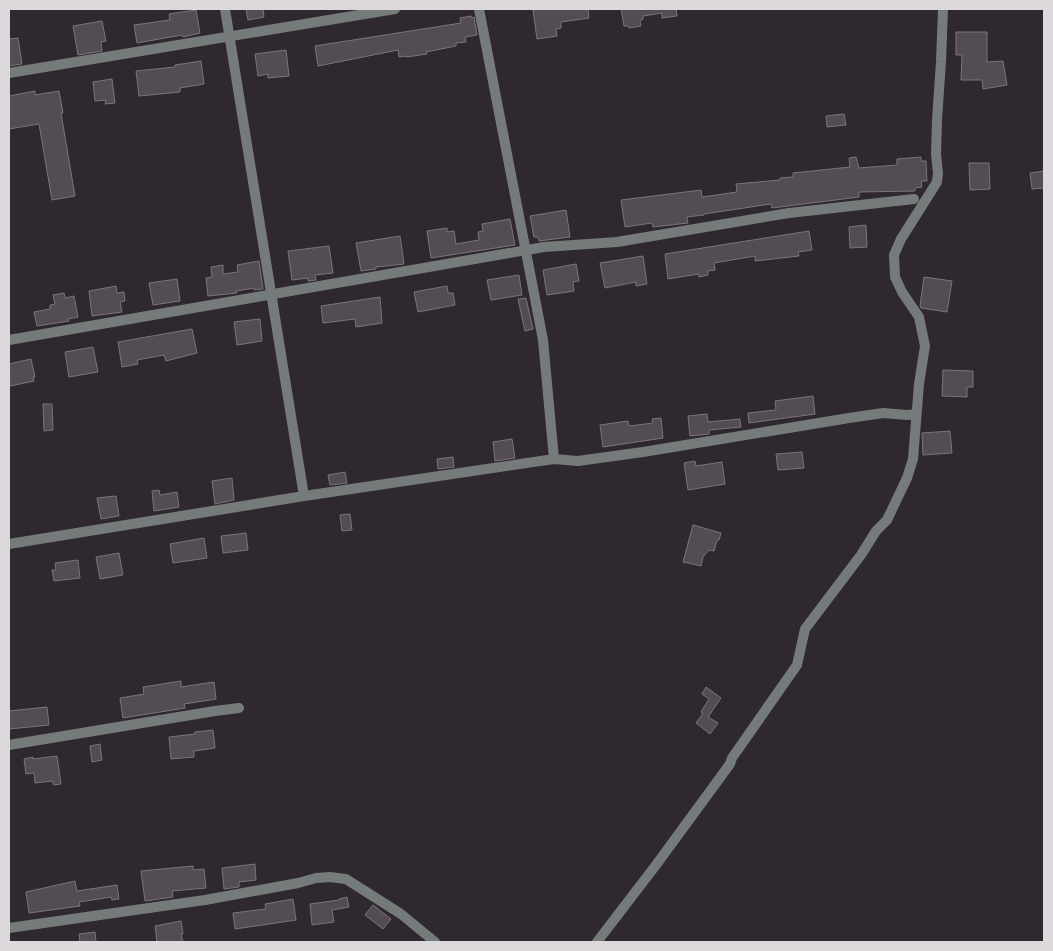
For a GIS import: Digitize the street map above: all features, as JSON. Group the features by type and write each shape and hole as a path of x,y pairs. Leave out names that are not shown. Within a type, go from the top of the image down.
{"street":[{"path":"225,9 304,496"},
{"path":"9,73 395,9"},
{"path":"479,9 542,340 554,459"},
{"path":"597,942 730,764 732,758 772,704 797,665 805,629 861,555 876,531 887,520 907,478 913,459 916,414 925,346 919,317 902,292 895,277 893,264 901,239 937,182 936,130 942,62 943,9"},
{"path":"9,340 544,247 617,242 789,213 914,199"},
{"path":"9,544 304,496 554,459 578,461 643,452 883,413 916,414"},
{"path":"9,745 240,708"},
{"path":"9,928 205,900 316,878 330,877 346,879 401,914 435,942"}],"building":[{"path":"246,9 263,9 264,17 248,20"},
{"path":"588,9 589,18 561,22 561,28 556,29 557,36 537,39 533,10"},
{"path":"621,9 676,9 677,16 662,18 662,13 643,16 643,19 640,21 641,26 629,28 624,26"},
{"path":"196,10 200,33 137,43 134,25 170,20 169,14"},
{"path":"471,16 472,18 474,17 477,35 465,37 466,42 456,43 456,46 407,57 399,57 398,50 318,66 315,46 461,23 460,18"},
{"path":"102,21 106,41 101,42 102,51 78,55 73,26"},
{"path":"956,32 987,32 987,62 1003,61 1007,85 983,89 982,80 961,80 962,55 956,55"},
{"path":"18,38 22,64 9,66 9,39"},
{"path":"286,50 289,76 268,78 268,74 258,76 255,54"},
{"path":"201,61 204,84 180,88 180,92 139,96 136,71 175,67 175,65"},
{"path":"112,79 115,103 105,104 106,100 95,101 93,82"},
{"path":"35,91 35,95 59,91 75,196 52,200 39,124 9,129 9,96"},
{"path":"844,114 846,125 827,127 826,116"},
{"path":"856,157 859,168 897,165 897,159 921,157 921,161 926,161 927,181 921,181 922,187 915,188 915,191 859,192 859,197 772,208 771,204 687,217 688,223 653,227 652,223 625,227 621,200 701,190 702,197 737,192 736,184 780,180 780,178 793,177 793,173 850,167 849,158"},
{"path":"969,163 989,163 990,189 970,190"},
{"path":"1044,171 1044,188 1032,189 1030,173"},
{"path":"566,210 570,237 539,241 538,237 534,237 530,216"},
{"path":"510,219 515,245 431,258 427,231 447,228 447,232 454,231 456,244 479,240 478,232 483,231 482,224"},
{"path":"866,225 867,247 850,248 849,227"},
{"path":"809,231 812,250 798,252 799,256 755,261 755,256 714,263 715,270 708,271 708,275 699,277 699,274 668,279 665,254"},
{"path":"400,236 404,264 376,267 376,269 361,271 356,243"},
{"path":"329,246 333,273 315,275 316,280 308,281 308,278 292,280 288,251"},
{"path":"643,256 647,284 636,286 636,282 605,288 600,263"},
{"path":"259,261 263,289 254,290 254,288 236,291 237,293 208,296 206,278 212,277 211,267 223,265 223,274 238,272 237,265"},
{"path":"576,264 579,281 573,282 574,291 547,295 543,270"},
{"path":"519,275 522,295 491,300 487,280"},
{"path":"924,277 952,281 947,312 921,308"},
{"path":"177,279 180,301 153,305 149,283"},
{"path":"116,286 117,293 124,292 125,301 120,302 122,312 92,316 89,291"},
{"path":"447,286 448,293 453,293 455,305 418,312 414,292"},
{"path":"64,293 65,298 74,296 78,317 68,319 69,321 37,326 34,312 50,309 50,305 55,304 53,295"},
{"path":"380,297 382,323 356,327 355,319 323,323 321,306"},
{"path":"526,298 533,329 525,331 518,299"},
{"path":"260,319 262,341 237,345 234,322"},
{"path":"192,329 197,353 166,361 164,355 137,360 138,364 122,367 118,342"},
{"path":"93,347 98,372 69,377 65,352"},
{"path":"31,359 35,377 33,377 34,381 10,386 9,364"},
{"path":"943,370 973,371 973,387 967,387 967,397 942,396"},
{"path":"813,396 815,414 749,423 748,413 776,410 775,401"},
{"path":"43,404 52,404 53,430 44,431"},
{"path":"707,414 708,422 740,419 741,427 709,430 709,434 690,436 688,416"},
{"path":"661,418 663,438 603,447 600,425 628,421 629,426 653,423 652,419"},
{"path":"950,431 952,453 923,455 922,433"},
{"path":"512,439 515,458 495,461 493,442"},
{"path":"802,452 804,468 778,470 776,454"},
{"path":"453,457 454,467 438,469 437,459"},
{"path":"695,461 696,466 722,462 725,484 688,490 684,463"},
{"path":"345,472 347,483 330,485 328,475"},
{"path":"232,478 234,500 215,504 212,481"},
{"path":"159,490 160,495 177,492 179,507 154,511 152,491"},
{"path":"116,496 119,516 101,519 97,498"},
{"path":"350,514 352,530 342,531 340,515"},
{"path":"693,525 721,533 714,551 709,550 703,557 701,566 683,562"},
{"path":"246,533 248,550 223,553 221,536"},
{"path":"204,538 207,558 173,563 170,544"},
{"path":"119,553 123,575 100,579 96,557"},
{"path":"78,560 80,578 54,581 52,570 56,570 55,563"},
{"path":"181,681 181,687 214,682 216,699 184,704 185,708 123,718 120,698 144,694 143,687"},
{"path":"706,687 721,698 708,717 718,723 710,734 696,723 709,699 702,694"},
{"path":"47,707 49,725 9,729 9,711"},
{"path":"213,730 215,748 194,751 194,757 171,759 169,737"},
{"path":"100,744 102,760 92,762 90,746"},
{"path":"57,756 61,784 54,785 52,781 35,783 34,773 26,774 24,759"},
{"path":"255,864 256,880 239,882 239,887 224,889 222,868"},
{"path":"193,866 193,870 204,869 206,888 172,891 173,897 145,901 141,871"},
{"path":"75,881 77,891 117,885 119,899 112,900 111,897 79,902 80,906 29,913 26,892"},
{"path":"347,897 349,907 332,910 334,922 312,925 310,904"},
{"path":"293,899 296,920 235,929 233,913 266,909 265,904"},
{"path":"373,905 391,919 383,929 365,915"},
{"path":"181,921 183,942 157,942 155,926"},
{"path":"95,932 96,942 80,942 79,934"}]}
